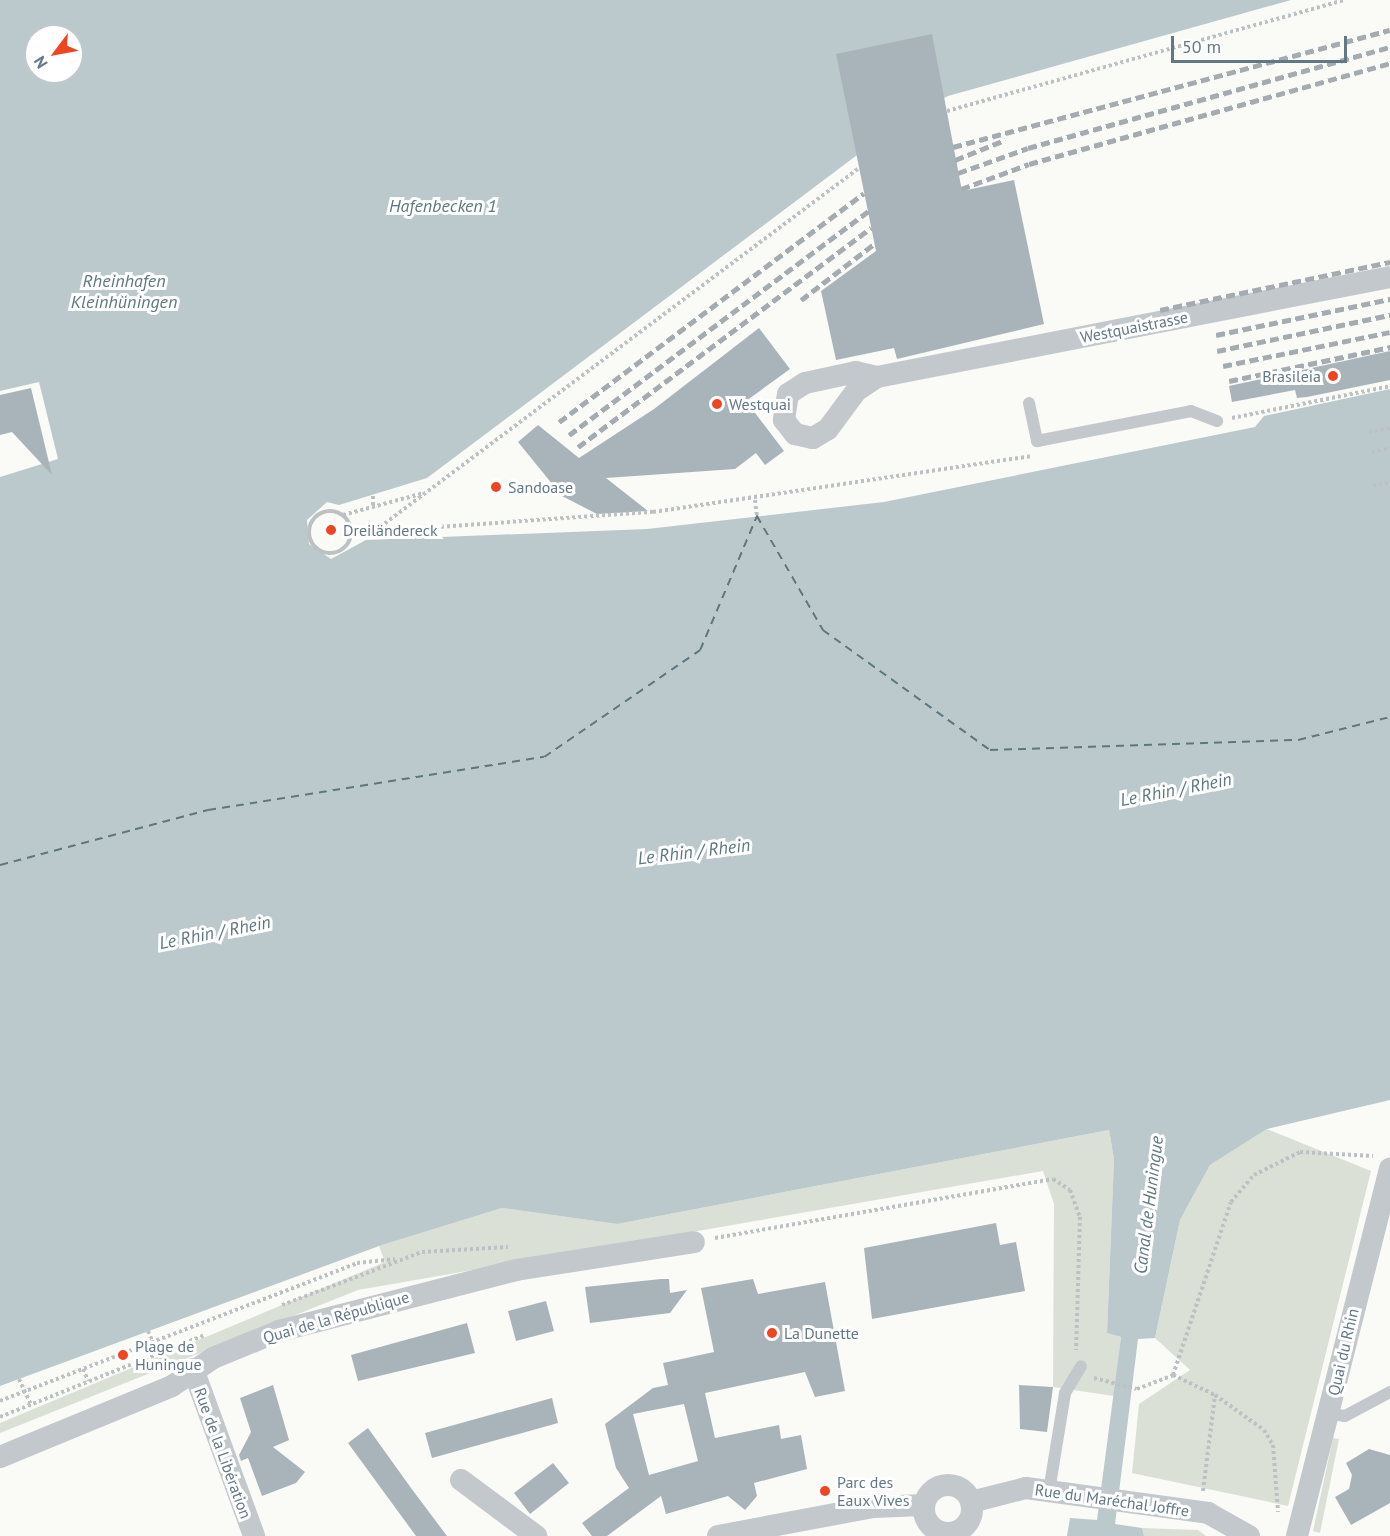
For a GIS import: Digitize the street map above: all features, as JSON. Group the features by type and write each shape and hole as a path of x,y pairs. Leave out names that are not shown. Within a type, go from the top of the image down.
{"street":[{"name":"Westquaistrasse","path":"877,377 1390,277"},
{"name":"Quai du Rhin","path":"1290,1530 1329,1413 1384,1161"},
{"name":"Quai de la République","path":"0,1457 172,1386 193,1369 279,1331 406,1297 553,1263 694,1242"},
{"name":"Rue de la Libération","path":"193,1369 254,1536"},
{"path":"461,1480 536,1536"},
{"path":"718,1536 873,1507 924,1505 941,1485 955,1485 972,1502 971,1516 953,1534 931,1526 924,1505"},
{"name":"Rue du Maréchal Joffre","path":"972,1502 1026,1488 1060,1492 1208,1513 1249,1536"}],"lane":[{"path":"1029,403 1038,441 1191,411 1217,421"},
{"path":"1060,1492 1065,1394 1081,1366"},
{"path":"1329,1413 1345,1416 1390,1392"}],"path":[{"path":"947,111 1345,0"},
{"path":"379,529 860,168"},
{"path":"1217,421 1390,386"},
{"path":"1369,432 1390,428"},
{"path":"1372,452 1390,448"},
{"path":"426,492 344,515 320,513 311,522 311,540 325,552 337,552 351,532 755,500 1034,456"},
{"path":"1373,486 1390,482"},
{"path":"373,496 373,505"},
{"path":"755,500 757,516"},
{"path":"344,515 351,532"},
{"path":"1173,1376 1239,1189 1300,1152 1331,1151 1384,1161"},
{"path":"694,1242 1053,1179 1070,1190 1080,1217 1076,1355 1081,1366 1110,1384 1137,1389 1173,1376 1215,1395 1264,1430 1273,1445 1290,1530"},
{"path":"0,1401 372,1258 516,1246"},
{"path":"0,1417 158,1353 148,1331"},
{"path":"82,1369 88,1381"},
{"path":"19,1379 31,1405"},
{"path":"1203,1495 1215,1395"}],"shaded area":[{"path":"1267,1129 1371,1171 1288,1506 1132,1473 1139,1404 1190,1370 1155,1338 1180,1220 1210,1165"},
{"path":"1109,1130 1114,1159 1107,1333 1121,1337 1114,1396 1053,1387 1054,1204 1043,1171 358,1290 0,1433 0,1423 385,1262 379,1246 502,1208 617,1224"},
{"path":"1333,1438 1339,1439 1320,1533 1313,1531"},
{"path":"1142,1528 1198,1530 1206,1536 1144,1536"}],"water":[{"path":"0,0 1291,0 948,96 909,116 427,478 339,505 327,502 307,520 309,544 331,559 366,540 647,529 884,502 1255,427 1264,416 1390,389 1390,1100 1267,1129 1210,1165 1180,1220 1155,1338 1138,1339 1115,1524 1142,1528 1144,1536 1067,1536 1070,1518 1097,1520 1121,1337 1107,1333 1114,1159 1109,1130 617,1224 502,1208 379,1246 0,1386 0,477 58,459 39,382 0,391"}],"building":[{"path":"932,34 962,191 1014,180 1044,324 897,359 894,348 836,360 821,291 876,251 836,54"},
{"path":"759,328 790,369 746,401 784,451 765,465 756,453 735,469 606,478 648,511 597,514 562,496 518,442 538,425 579,458 654,409"},
{"name":"Brasileia","path":"1390,351 1390,380 1307,397 1297,398 1295,390 1232,402 1229,386"},
{"path":"31,388 52,475 12,432 0,435 0,395"},
{"path":"996,1223 1000,1245 1016,1242 1025,1291 872,1319 864,1248"},
{"path":"669,1279 670,1293 687,1290 670,1313 590,1323 585,1287"},
{"path":"753,1279 758,1294 825,1282 845,1391 815,1397 805,1372 705,1393 715,1438 779,1425 781,1439 801,1435 807,1469 754,1483 757,1496 745,1510 728,1496 666,1514 661,1496 607,1536 592,1536 582,1523 629,1488 616,1468 605,1424 653,1388 668,1385 663,1363 714,1352 701,1288","holes":["684,1404 698,1461 649,1475 633,1414"]},
{"path":"546,1301 554,1331 516,1341 508,1311"},
{"path":"467,1323 475,1353 358,1381 351,1355"},
{"path":"273,1385 289,1440 273,1447 305,1472 296,1483 262,1496 248,1458 241,1461 239,1455 251,1432 240,1398"},
{"path":"1019,1385 1053,1387 1047,1432 1020,1429"},
{"path":"552,1398 558,1423 432,1458 425,1433"},
{"path":"368,1428 447,1536 416,1536 386,1495 348,1443"},
{"path":"1369,1449 1390,1455 1390,1503 1351,1525 1335,1497 1349,1489 1352,1475 1346,1463"},
{"path":"553,1463 569,1483 530,1514 514,1493"}],"ferry route":[{"path":"757,516 823,630 990,750 1298,740 1390,717"},
{"path":"0,865 208,810 544,757 700,650 757,516"}],"railway":[{"path":"953,147 1390,30"},
{"path":"958,173 1028,148 1390,47"},
{"path":"961,189 1029,164 1390,63"},
{"path":"955,160 1005,140"},
{"path":"559,422 864,193"},
{"path":"569,435 868,211"},
{"path":"578,447 871,228"},
{"path":"801,300 874,244"},
{"path":"1160,310 1390,262"},
{"path":"1216,335 1390,299"},
{"path":"1217,351 1390,315"},
{"path":"1223,366 1390,332"},
{"path":"1229,381 1390,347"}],"place":[{"name":"Brasileia","path":"1333,376"},
{"name":"Westquai","path":"717,404"},
{"name":"Sandoase","path":"496,487"},
{"name":"Dreiländereck","path":"331,530"},
{"name":"La Dunette","path":"772,1333"},
{"name":"Plage de Huningue","path":"123,1355"},
{"name":"Parc des Eaux Vives","path":"825,1491"}],"water label":[{"name":"Hafenbecken 1","path":"443,206"},
{"name":"Rheinhafen Kleinhüningen","path":"124,292"},
{"name":"Le Rhin / Rhein","path":"1176,790"},
{"name":"Le Rhin / Rhein","path":"694,852"},
{"name":"Le Rhin / Rhein","path":"215,933"},
{"name":"Canal de Huningue","path":"1149,1205"}]}
